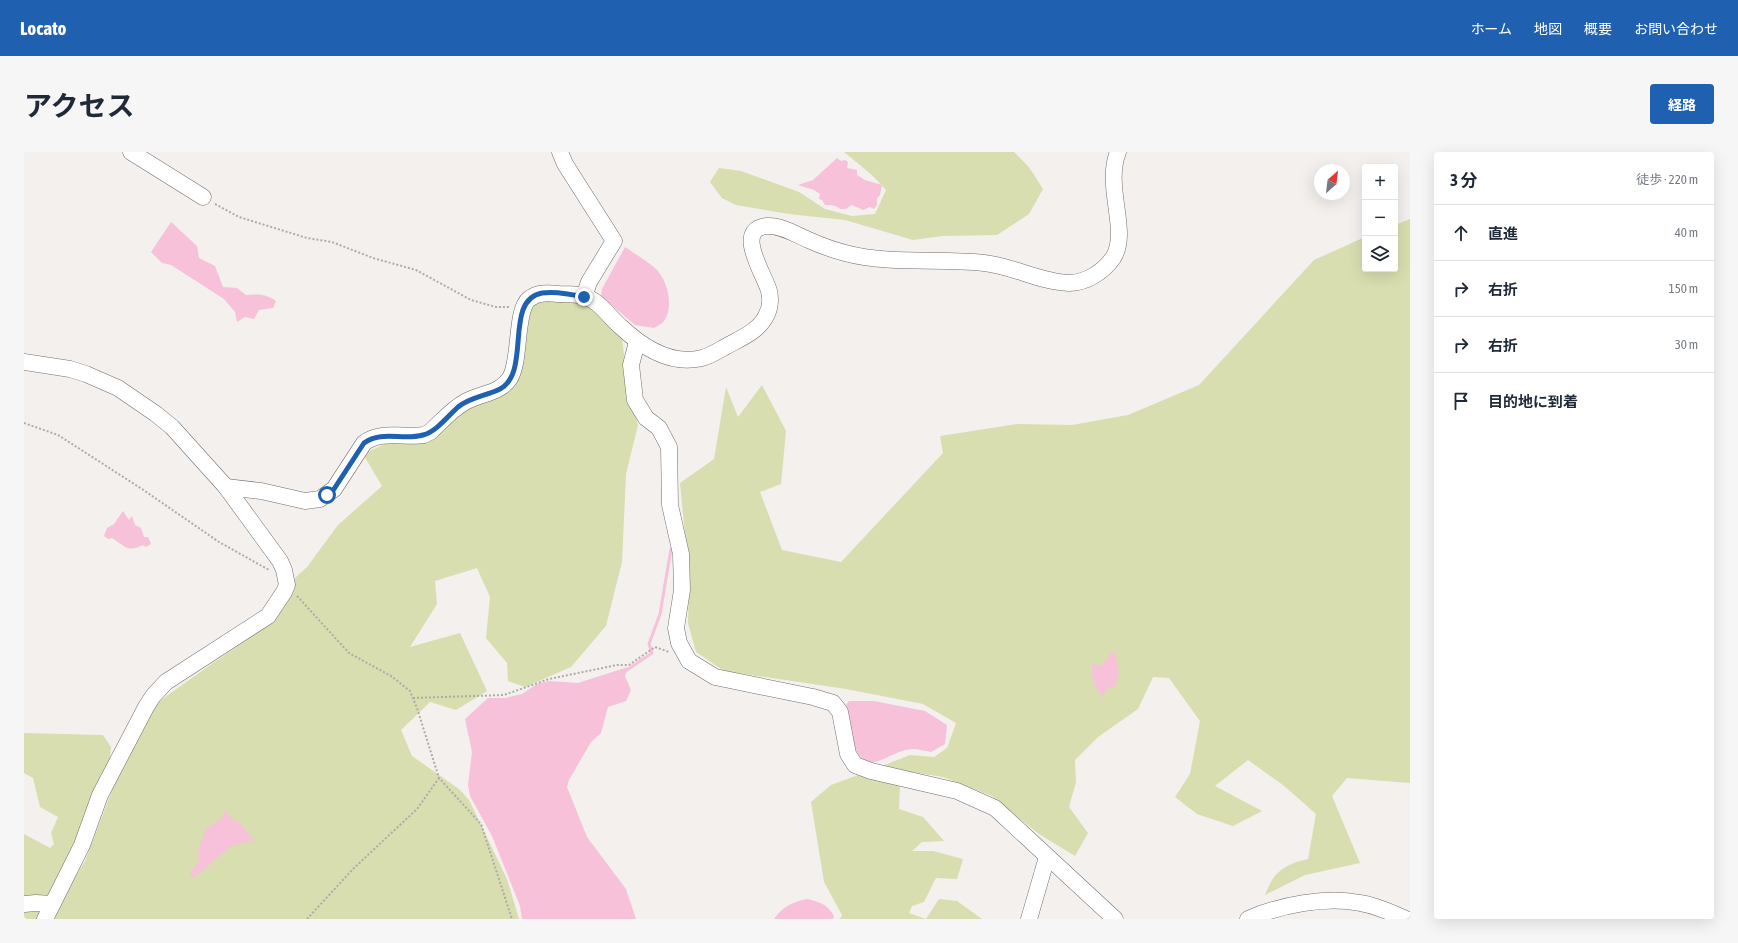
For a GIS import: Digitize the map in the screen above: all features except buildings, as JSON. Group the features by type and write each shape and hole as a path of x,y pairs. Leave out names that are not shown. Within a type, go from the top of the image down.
{"street":[{"path":"131,152 203,198"},
{"path":"560,152 565,164 614,241 588,282 584,297"},
{"path":"226,487 261,491 305,501 320,500 334,489 364,443 371,438 379,436 424,435 467,401 500,389 506,384 515,366 523,308 530,299 541,293 584,297 594,301 637,342 650,350 665,356 692,360 705,358 750,333 760,325 766,316 770,304 770,292 752,250 751,241 754,233 760,228 769,226 780,228 811,241 847,253 879,259 983,263 1054,281 1070,283 1082,281 1095,275 1106,266 1114,256 1118,244 1120,232 1113,188 1113,172 1118,152"},
{"path":"637,342 631,366 635,400 646,418 659,428 669,447 670,504 681,554 682,590 676,628 679,643 689,662 715,677 813,696 833,703 840,712 848,754 855,765 871,771 957,791 995,808 1115,919"},
{"path":"24,362 70,369 86,374 118,388 172,427 226,487 280,561 286,579 284,592 275,607 259,622 166,682 153,696 100,795 82,845 45,919"},
{"path":"1028,919 1047,857"},
{"path":"1248,919 1291,905 1339,900 1361,903 1406,919"},
{"path":"24,904 52,904"}],"path":[{"path":"203,198 239,217 307,238 332,242 373,258 416,270 471,300 496,307 523,308"},
{"path":"24,423 58,435 142,489 219,542 271,571"},
{"path":"293,592 349,653 391,676 410,691 439,778 481,824 512,919"},
{"path":"413,698 504,695 550,679 617,665 629,666 651,650"},
{"path":"307,919 353,869 417,809 439,778"}],"green space":[{"path":"844,152 1014,152 1029,167 1043,189 1029,214 997,235 942,236 913,240 845,220 789,214 736,205 722,198 710,182 719,168 741,171 799,192 825,209 852,216 875,214 886,190 872,175"},
{"path":"1410,219 1410,783 1347,778 1332,796 1360,863 1305,875 1265,895 1272,880 1281,870 1292,864 1308,859 1316,814 1283,785 1248,760 1215,786 1262,811 1233,826 1197,814 1175,797 1190,774 1200,721 1169,678 1153,677 1138,709 1098,737 1075,760 1076,782 1069,807 1088,833 1075,856 1039,834 992,796 943,777 880,767 910,755 934,757 947,748 956,723 923,704 846,689 724,671 696,652 688,623 689,575 680,483 714,459 726,387 738,417 762,385 786,431 781,484 760,492 782,550 841,562 943,453 940,436 1017,424 1072,425 1128,415 1199,385 1314,260 1362,238 1362,272 1398,272 1398,224"},
{"path":"546,297 578,301 594,309 622,338 628,389 638,425 626,474 622,562 606,626 571,667 525,687 508,681 507,663 486,638 490,597 477,568 435,581 437,604 410,647 460,633 487,691 456,710 430,702 401,730 412,756 459,789 469,800 507,879 519,919 51,919 56,907 85,861 114,785 151,707 259,632 280,612 296,577 307,567 338,525 382,486 363,454 391,441 433,436 470,407 499,393 531,306"},
{"path":"24,733 103,735 111,747 109,768 53,895 34,907 42,915 40,919 24,919 24,834 50,848 54,844 51,833 58,817 40,807 33,778 24,773"},
{"path":"864,773 900,784 899,809 923,817 944,841 922,842 912,851 933,851 963,859 957,879 936,878 924,902 912,906 909,913 926,919 840,919 842,915 824,882 811,802 831,785"},
{"path":"939,899 957,901 982,919 926,919"}],"shaded area":[{"path":"837,158 841,161 845,160 848,162 847,168 857,170 857,175 865,180 882,185 880,195 877,198 877,205 874,209 870,207 863,210 852,205 846,209 840,209 836,206 825,205 822,200 819,199 820,194 814,190 798,185 813,180"},
{"path":"171,222 197,246 199,258 215,266 223,287 237,288 246,295 269,297 276,301 273,308 259,310 254,319 245,317 237,322 235,312 224,299 171,265 162,263 151,252"},
{"path":"625,247 656,269 664,280 668,294 669,309 663,322 654,328 635,325 601,296 602,289"},
{"path":"123,511 129,520 132,516 135,525 141,528 144,537 148,537 151,544 146,547 143,545 133,548 126,548 112,538 108,539 104,536 107,528 114,524"},
{"path":"1114,650 1119,670 1116,686 1106,689 1103,697 1097,690 1094,682 1092,664 1101,666"},
{"path":"628,667 625,676 631,690 626,701 608,707 601,733 591,742 569,780 567,787 587,837 626,889 636,919 522,919 520,906 492,836 470,796 468,785 472,752 465,719 488,698 505,698 522,694 537,684 549,681 578,683"},
{"path":"849,701 874,701 925,711 947,725 945,744 931,752 908,749 875,762 867,762 861,758 856,750 850,731 846,705"},
{"path":"225,810 232,819 241,824 254,840 231,846 194,878 189,875 199,860 198,850 206,829 222,818"},
{"path":"807,899 826,906 834,916 833,919 774,919 780,911 788,906"}],"waterway":[{"path":"624,672 652,653 649,644 660,614 671,549"}],"route":[{"path":"327,495 334,489 364,443 371,438 379,436 424,435 430,432 459,406 467,401 500,389 506,384 512,376 515,366 523,308 525,303 530,299 541,293 584,297"}]}
